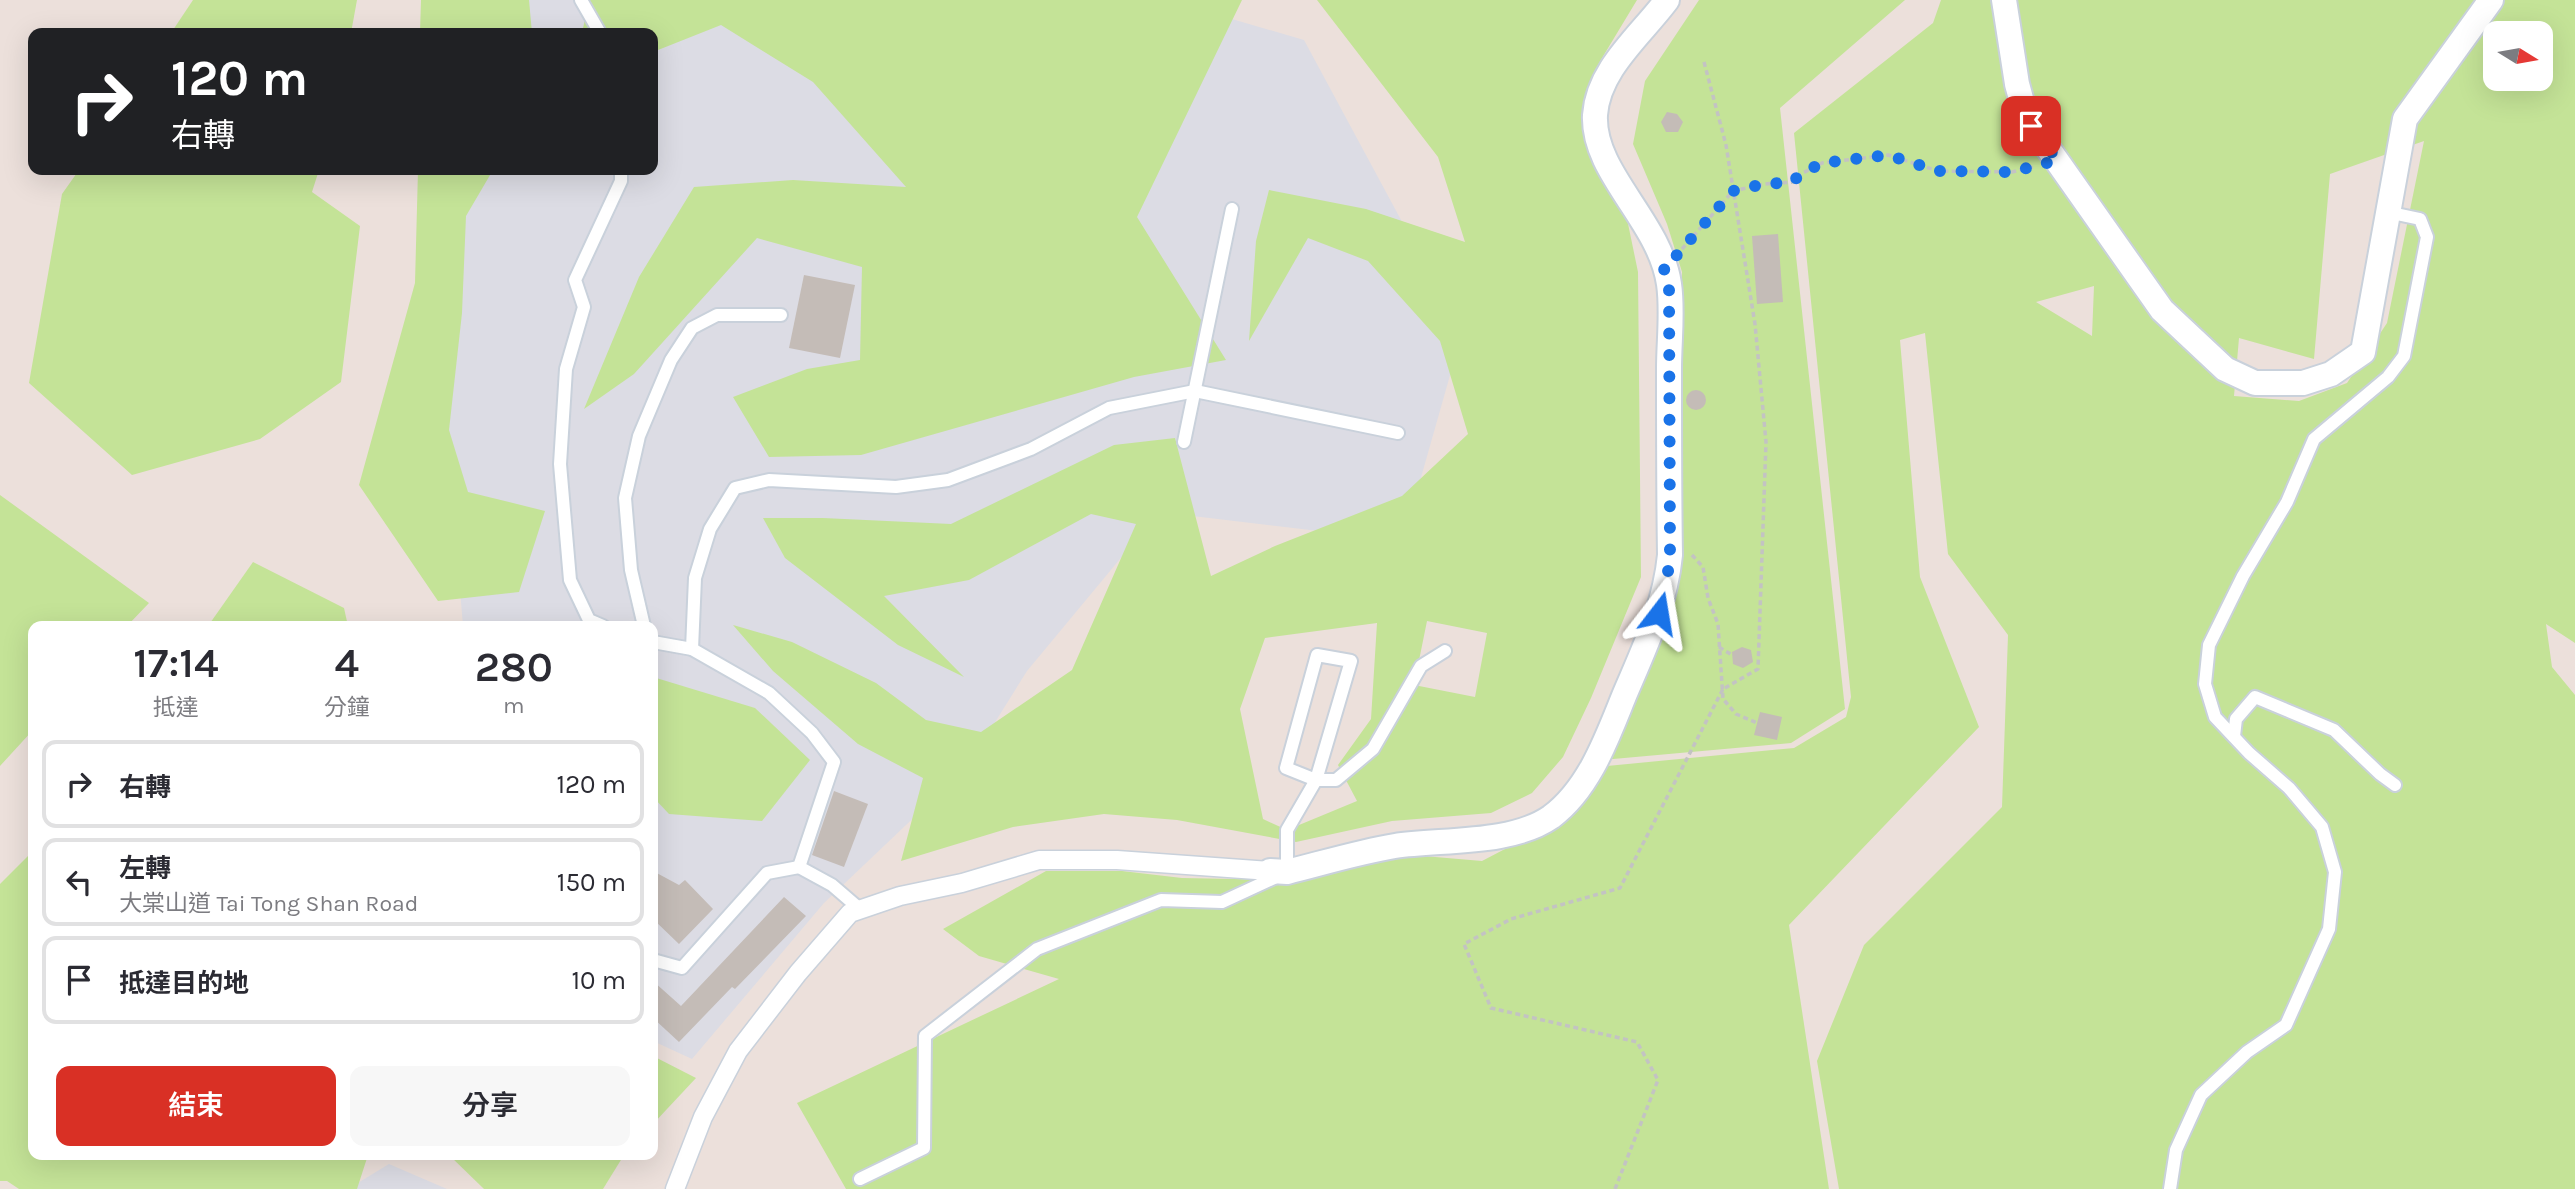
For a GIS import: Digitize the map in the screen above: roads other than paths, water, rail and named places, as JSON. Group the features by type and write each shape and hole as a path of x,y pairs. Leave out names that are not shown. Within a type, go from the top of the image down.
{"street":[{"path":"675,1189 703,1117 738,1051 798,973 850,913 900,896 962,883 1039,860 1117,860 1278,871 1396,846 1460,842 1511,833 1550,817 1583,784 1607,736 1659,613 1666,588 1670,555 1669,283 1651,231 1603,155 1595,120 1600,94 1614,66 1667,0"},
{"path":"2004,0 2023,108 2031,126 2058,160 2162,310 2225,369 2255,383 2303,383 2331,374 2363,352 2405,120 2491,0"}],"lane":[{"path":"581,0 597,28"},
{"path":"591,621 570,580 560,464 566,369 584,307 575,280 621,181 621,175"},
{"path":"1184,442 1232,209"},
{"path":"2170,1189 2176,1150 2201,1095 2247,1052 2286,1025 2329,929 2335,872 2322,827 2289,788 2215,717 2205,684 2209,645 2243,576 2287,502 2314,439 2388,377 2404,356 2427,237 2420,219 2387,212"},
{"path":"643,621 631,570 625,498 639,436 671,360 692,328 717,315 781,315"},
{"path":"692,649 695,578 710,528 735,488 769,480 896,487 948,480 1031,449 1108,408 1195,391 1398,433"},
{"path":"658,643 692,649 769,693 812,733 834,762 799,867"},
{"path":"860,1179 924,1149 925,1037 1037,949 1161,900 1222,902 1278,871 1287,830 1316,780 1351,662 1317,655 1286,768 1316,780 1336,780 1373,749 1421,666 1445,651"},
{"path":"2234,736 2236,719 2255,697 2334,730 2395,785"},
{"path":"658,961 682,968 767,873 799,867 832,885 860,910"}]}
